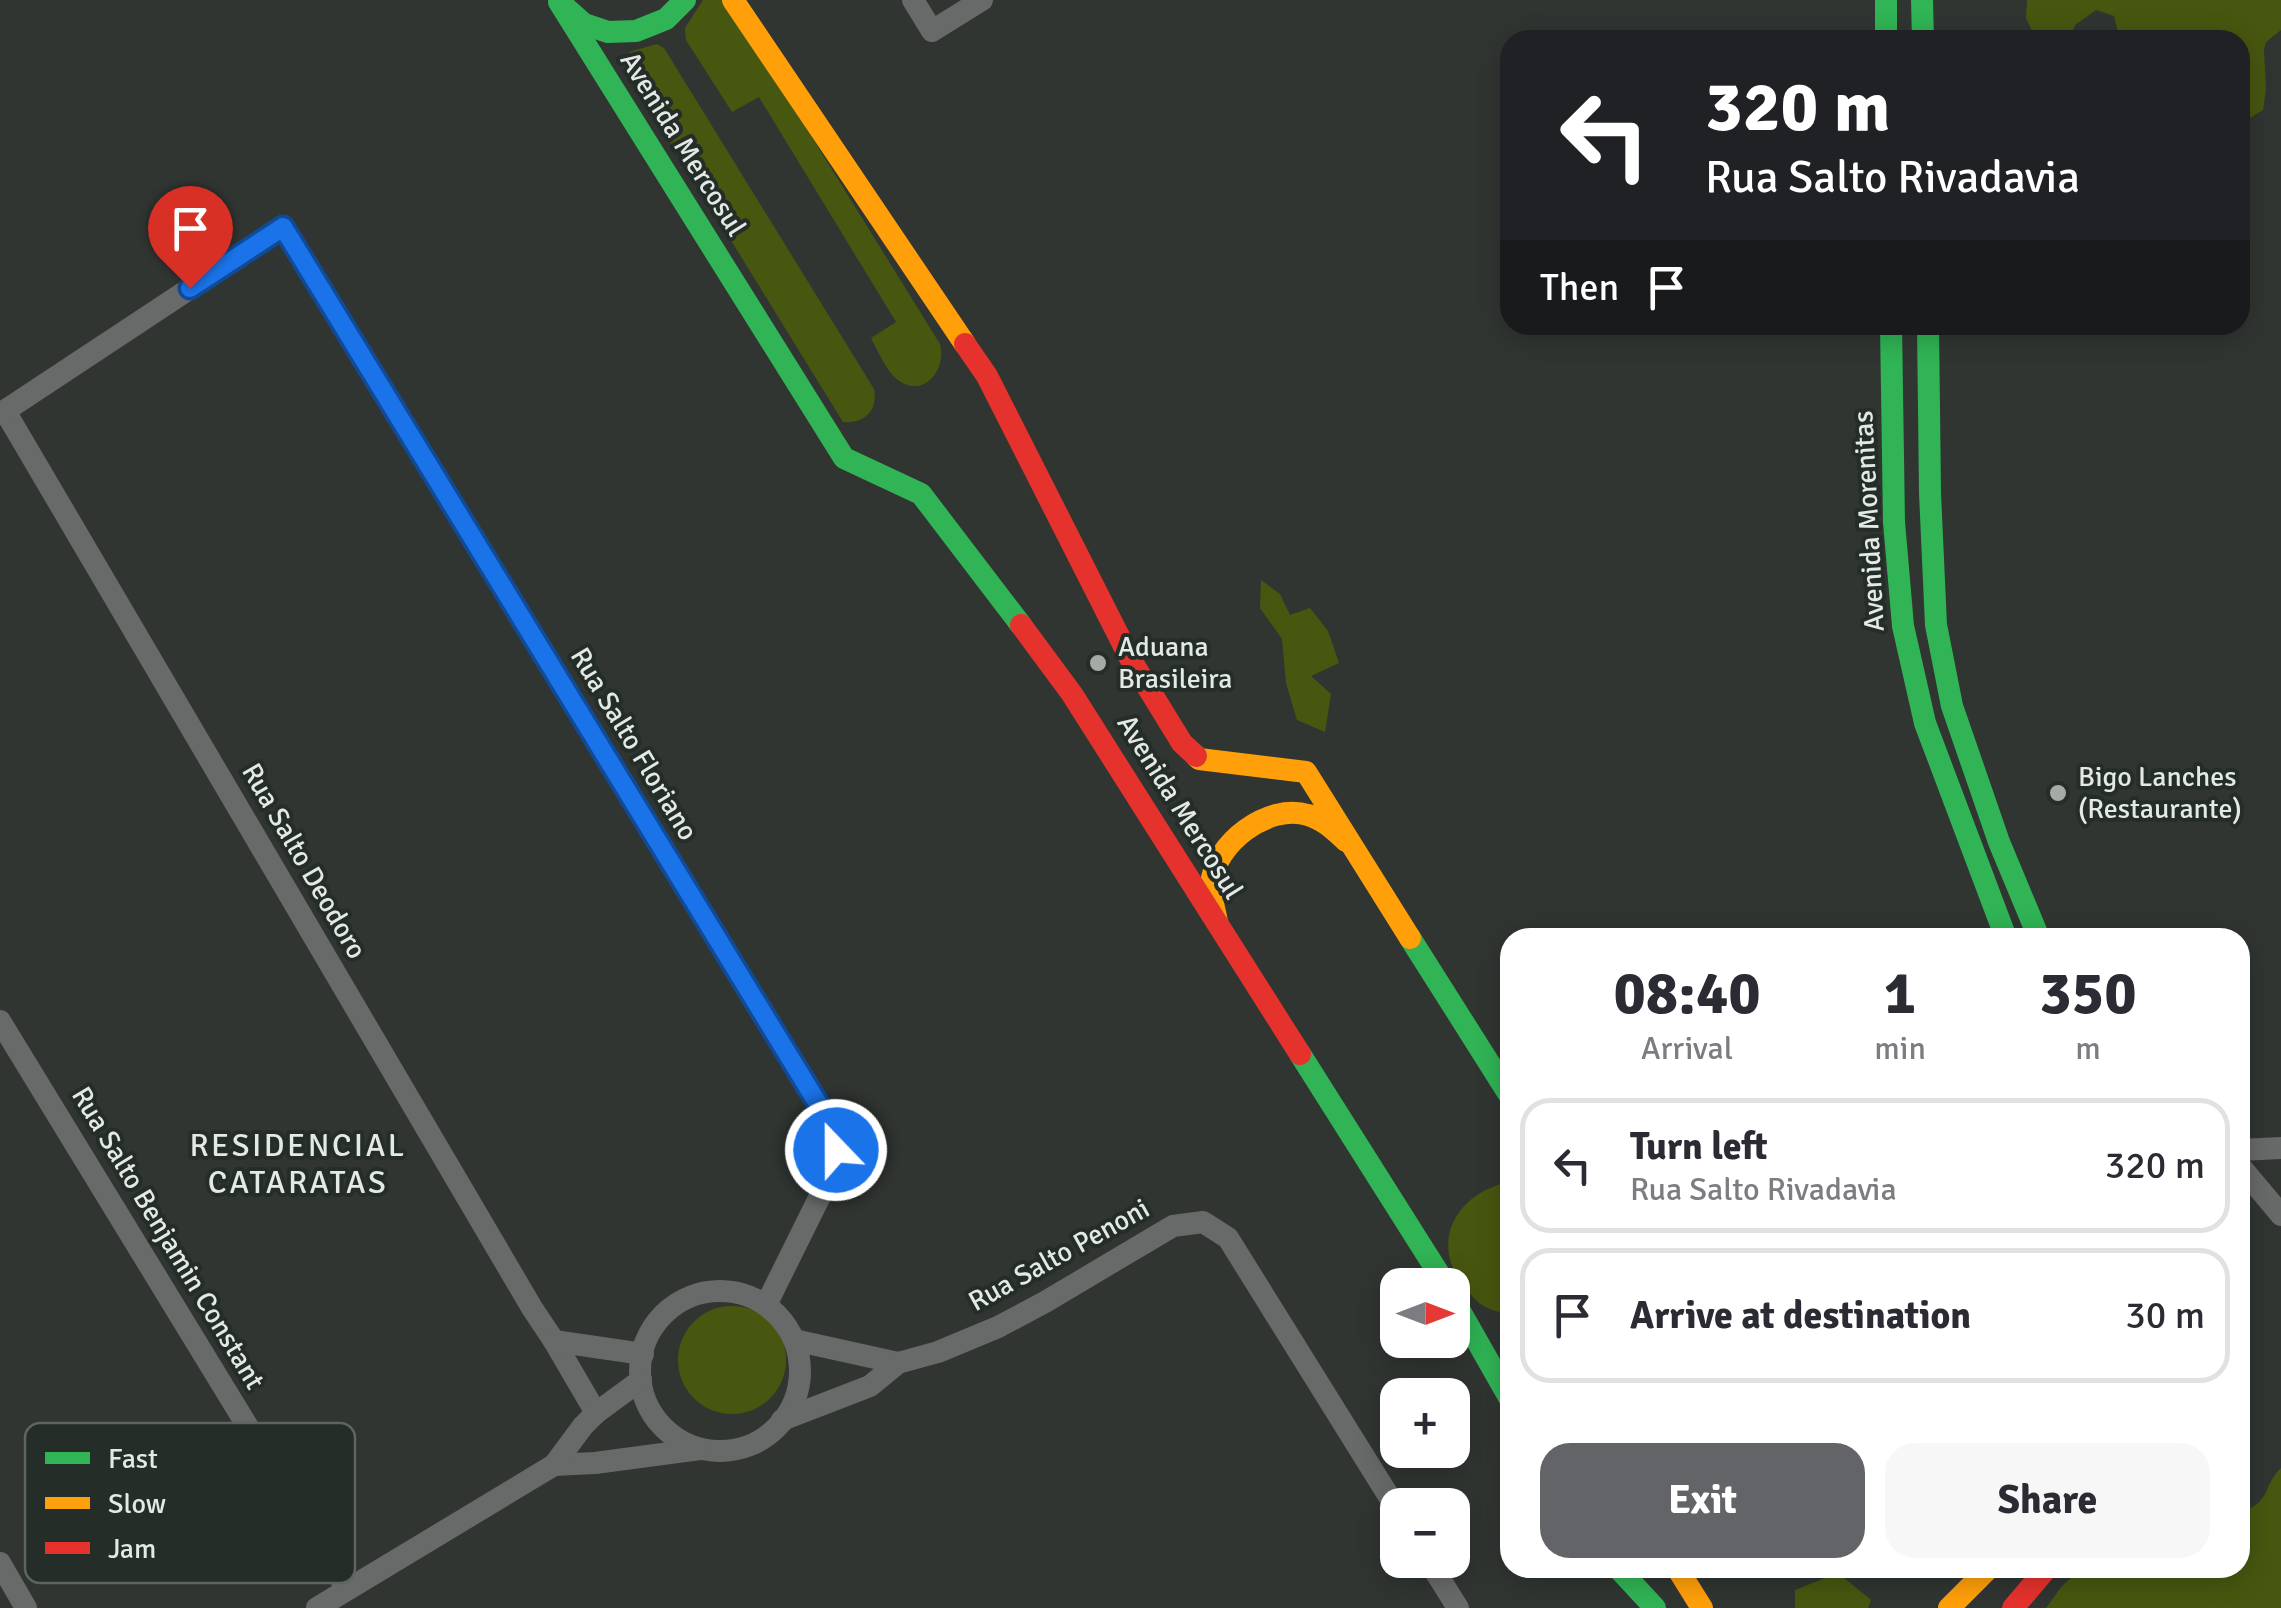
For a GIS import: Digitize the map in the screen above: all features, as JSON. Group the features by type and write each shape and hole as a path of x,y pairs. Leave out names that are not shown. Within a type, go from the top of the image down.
{"main road":[{"name":"Avenida Mercosul","path":"558,1 584,24 608,32 636,32 666,19 685,0"},
{"name":"Avenida Mercosul","path":"733,0 986,376 1132,660 1182,743 1199,759 1306,772 1500,1080"},
{"path":"1886,0 1886,30"},
{"path":"1922,0 1922,30"},
{"name":"Avenida Mercosul","path":"558,1 844,458 921,494 1072,694 1435,1268"},
{"name":"Avenida Morenitas","path":"1891,335 1894,522 1903,626 1925,723 2002,928"},
{"path":"1928,335 1936,624 1952,706 2034,928"},
{"path":"1217,922 1211,882 1222,849 1271,816 1301,813 1324,820 1354,848"},
{"path":"1968,843 1999,842"},
{"path":"1470,1329 1500,1381"},
{"path":"1627,1578 1655,1608"},
{"path":"1683,1578 1702,1608"},
{"path":"1949,1608 1979,1578"},
{"path":"2013,1608 2038,1578"}],"street":[{"path":"913,0 932,31 982,0"},
{"name":"Rua Salto Floriano","path":"3,412 283,227 831,1125 836,1150 828,1180 766,1306"},
{"name":"Rua Salto Deodoro","path":"3,412 596,1413"},
{"name":"Rua Salto Benjamin Constant","path":"0,1021 246,1423"},
{"path":"2250,1150 2281,1148"},
{"path":"2250,1178 2281,1214"},
{"name":"Rua Salto Penoni","path":"782,1420 870,1386 898,1363 938,1352 998,1327 1173,1226 1203,1222 1228,1238 1384,1488"},
{"path":"554,1465 700,1449 726,1452 752,1445 774,1430 791,1410 799,1384 800,1362 783,1321 743,1294 717,1291 692,1296 669,1310 652,1330 642,1354 641,1380 646,1401 657,1420 676,1438 700,1449"},
{"name":"Rua Salto Penoni","path":"794,1340 898,1363"},
{"path":"554,1341 642,1354"},
{"path":"317,1608 554,1465 596,1413 641,1380"},
{"path":"0,1563 26,1608"},
{"path":"1439,1578 1458,1608"},
{"name":"Rua Salto Benjamin Constant","path":"343,1583 347,1589"}],"green space":[{"path":"703,0 727,0 940,344 940,363 924,384 907,385 898,380 883,361 871,338 896,322 759,97 732,112 686,40 685,28"},
{"path":"2027,0 2281,0 2281,30 2266,42 2264,49 2263,110 2250,118 2250,30 2118,30 2114,16 2096,10 2073,30 2031,30 2026,18"},
{"path":"657,44 664,48 874,389 872,409 864,418 843,422 624,67 629,52"},
{"path":"1261,580 1280,594 1290,615 1310,608 1328,631 1339,663 1311,676 1331,694 1325,732 1297,720 1286,683 1282,639 1260,608"},
{"path":"1500,1184 1500,1312 1480,1304 1470,1294 1470,1268 1454,1268 1448,1244 1455,1219 1484,1191"},
{"path":"732,1306 753,1310 770,1322 782,1339 786,1360 782,1381 770,1398 753,1410 732,1414 711,1410 694,1398 682,1381 678,1360 682,1339 694,1322 711,1310"},
{"path":"2281,1468 2281,1608 2046,1608 2071,1578 2250,1578 2250,1508 2262,1499"},
{"path":"1825,1578 1844,1578 1871,1600 1868,1608 1795,1608 1795,1590"}],"traffic: fast":[{"path":"565,7 584,24 608,32 636,31 666,19 685,0"},
{"path":"1886,0 1886,30"},
{"path":"1922,0 1923,30"},
{"path":"559,2 844,458 921,494 1021,625"},
{"path":"1891,335 1894,522 1903,626 1925,723 2002,928"},
{"path":"1928,335 1936,625 1952,706 1999,842 2035,928"},
{"path":"1410,938 1500,1080"},
{"path":"1300,1054 1435,1268"},
{"path":"1470,1329 1500,1381"},
{"path":"1627,1578 1655,1608"}],"traffic: slow":[{"path":"733,0 965,344"},
{"path":"1196,756 1306,772 1410,938"},
{"path":"1217,922 1211,889 1215,869 1222,854 1246,830 1277,815 1293,813 1319,819 1346,841"},
{"path":"1683,1578 1702,1608"},
{"path":"1949,1608 1979,1578"}],"traffic: jam":[{"path":"965,344 987,376 1131,660 1182,743 1196,756"},
{"path":"1021,625 1072,694 1300,1054"},
{"path":"2013,1608 2038,1578"}],"place":[{"name":"Aduana Brasileira","path":"1098,663"},
{"name":"Bigo Lanches (Restaurante)","path":"2058,793"}],"district":[{"name":"RESIDENCIAL CATARATAS","path":"298,1164"}],"route":[{"path":"190,288 283,227 831,1125 836,1150"}]}
